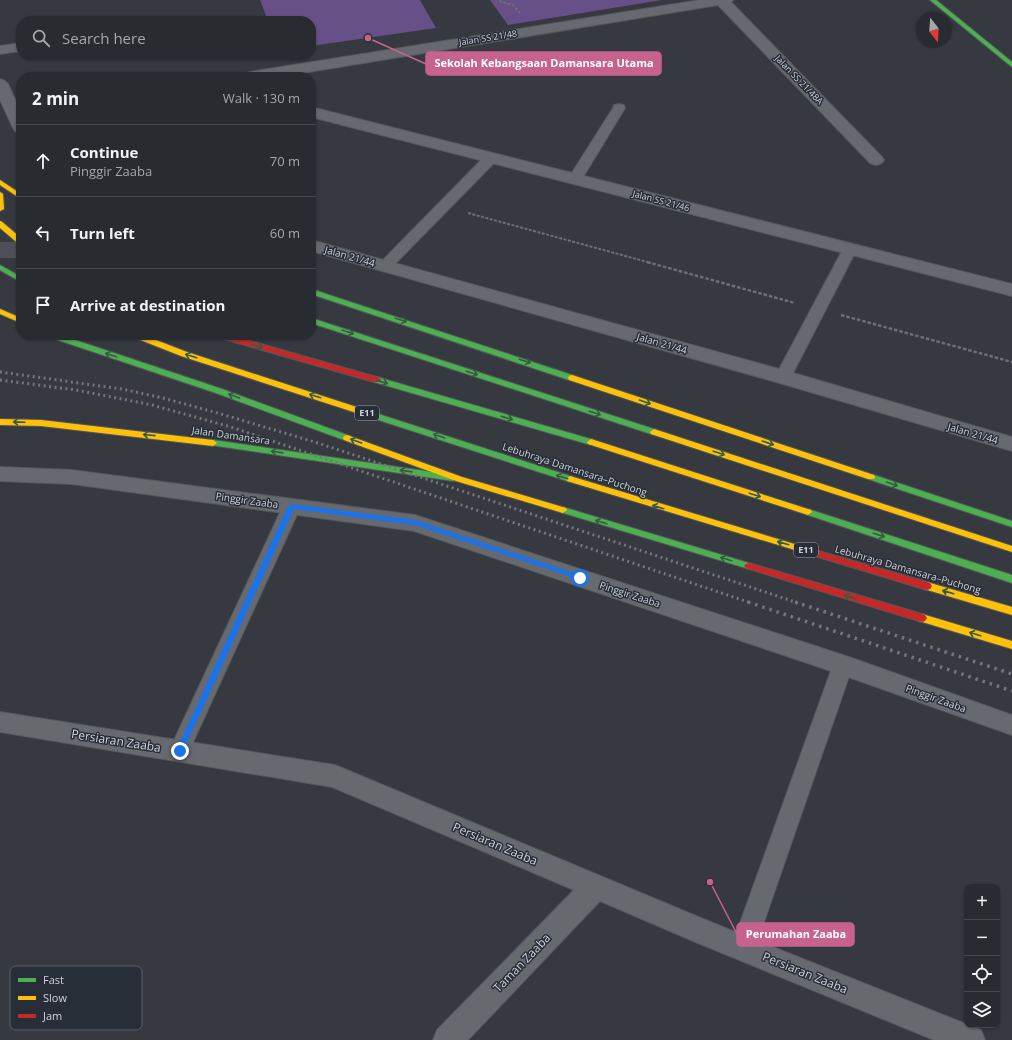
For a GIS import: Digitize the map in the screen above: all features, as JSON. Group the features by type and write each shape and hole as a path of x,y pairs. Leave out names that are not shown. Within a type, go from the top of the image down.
{"main road":[{"path":"933,0 1012,65"},
{"path":"0,182 16,193"},
{"path":"0,194 0,209"},
{"path":"0,224 16,238"},
{"path":"0,237 16,236"},
{"path":"0,267 16,277"},
{"path":"316,293 1012,524"},
{"path":"0,311 16,319"},
{"path":"316,322 1012,549"},
{"path":"67,340 219,391 458,479 1012,645"},
{"name":"Lebuhraya Damansara–Puchong","path":"149,340 192,356 599,489 1012,611"},
{"name":"Lebuhraya Damansara–Puchong","path":"237,340 625,452 1012,579"},
{"name":"Jalan Damansara","path":"0,422 40,423 171,437 458,479"}],"street":[{"name":"Jalan SS 21/48","path":"283,72 724,0"},
{"name":"Jalan SS 21/48A","path":"724,0 876,160"},
{"path":"0,84 16,113"},
{"name":"Jalan SS 21/46","path":"316,113 1012,290"},
{"name":"Jalan 21/44","path":"316,246 783,377 1012,444"},
{"name":"Pinggir Zaaba","path":"0,474 72,477 415,523 844,665 1012,725"},
{"name":"Persiaran Zaaba","path":"0,722 335,776 595,887 968,1040"},
{"name":"Taman Zaaba","path":"448,1040 595,887"}],"lane":[{"path":"0,50 16,48"},
{"path":"575,179 620,108"},
{"path":"385,266 491,158"},
{"path":"783,377 850,249"},
{"path":"180,751 292,506"},
{"path":"743,948 844,665"}],"path":[{"path":"500,0 501,2 513,5 520,12"},
{"path":"444,206 1012,362"}],"shaded area":[{"path":"260,0 420,0 436,28 316,45 316,16 266,16"},
{"path":"490,0 662,0 508,25"}],"tunnel":[{"path":"0,250 16,250"}],"railway":[{"path":"0,372 122,389 163,398 221,414 318,443 795,602"},
{"path":"0,380 76,390 152,405 231,427 751,603"},
{"path":"748,602 1012,691"},
{"path":"795,602 1012,674"}],"traffic: fast":[{"path":"933,0 1012,65"},
{"path":"0,267 16,277"},
{"path":"316,293 572,378"},
{"path":"316,322 654,432"},
{"path":"67,340 219,391 347,438"},
{"path":"377,380 591,442"},
{"path":"369,414 570,479"},
{"path":"213,443 453,478"},
{"path":"871,477 1012,524"},
{"path":"563,510 749,566"},
{"path":"808,512 1012,579"}],"traffic: slow":[{"path":"0,182 16,193"},
{"path":"0,194 0,209"},
{"path":"0,224 16,238"},
{"path":"0,311 16,319"},
{"path":"149,340 184,354 369,414"},
{"path":"572,378 871,477"},
{"path":"0,422 41,423 213,443"},
{"path":"654,432 1012,549"},
{"path":"347,438 459,479 563,510"},
{"path":"591,442 808,512"},
{"path":"570,479 808,551"},
{"path":"927,586 1012,611"},
{"path":"922,618 1012,645"}],"traffic: jam":[{"path":"237,340 377,380"},
{"path":"808,551 927,586"},
{"path":"749,566 922,618"}],"place":[{"name":"Sekolah Kebangsaan Damansara Utama","path":"368,38"},
{"name":"Perumahan Zaaba","path":"710,882"}],"route":[{"path":"180,751 292,506 415,523 580,578"}]}
